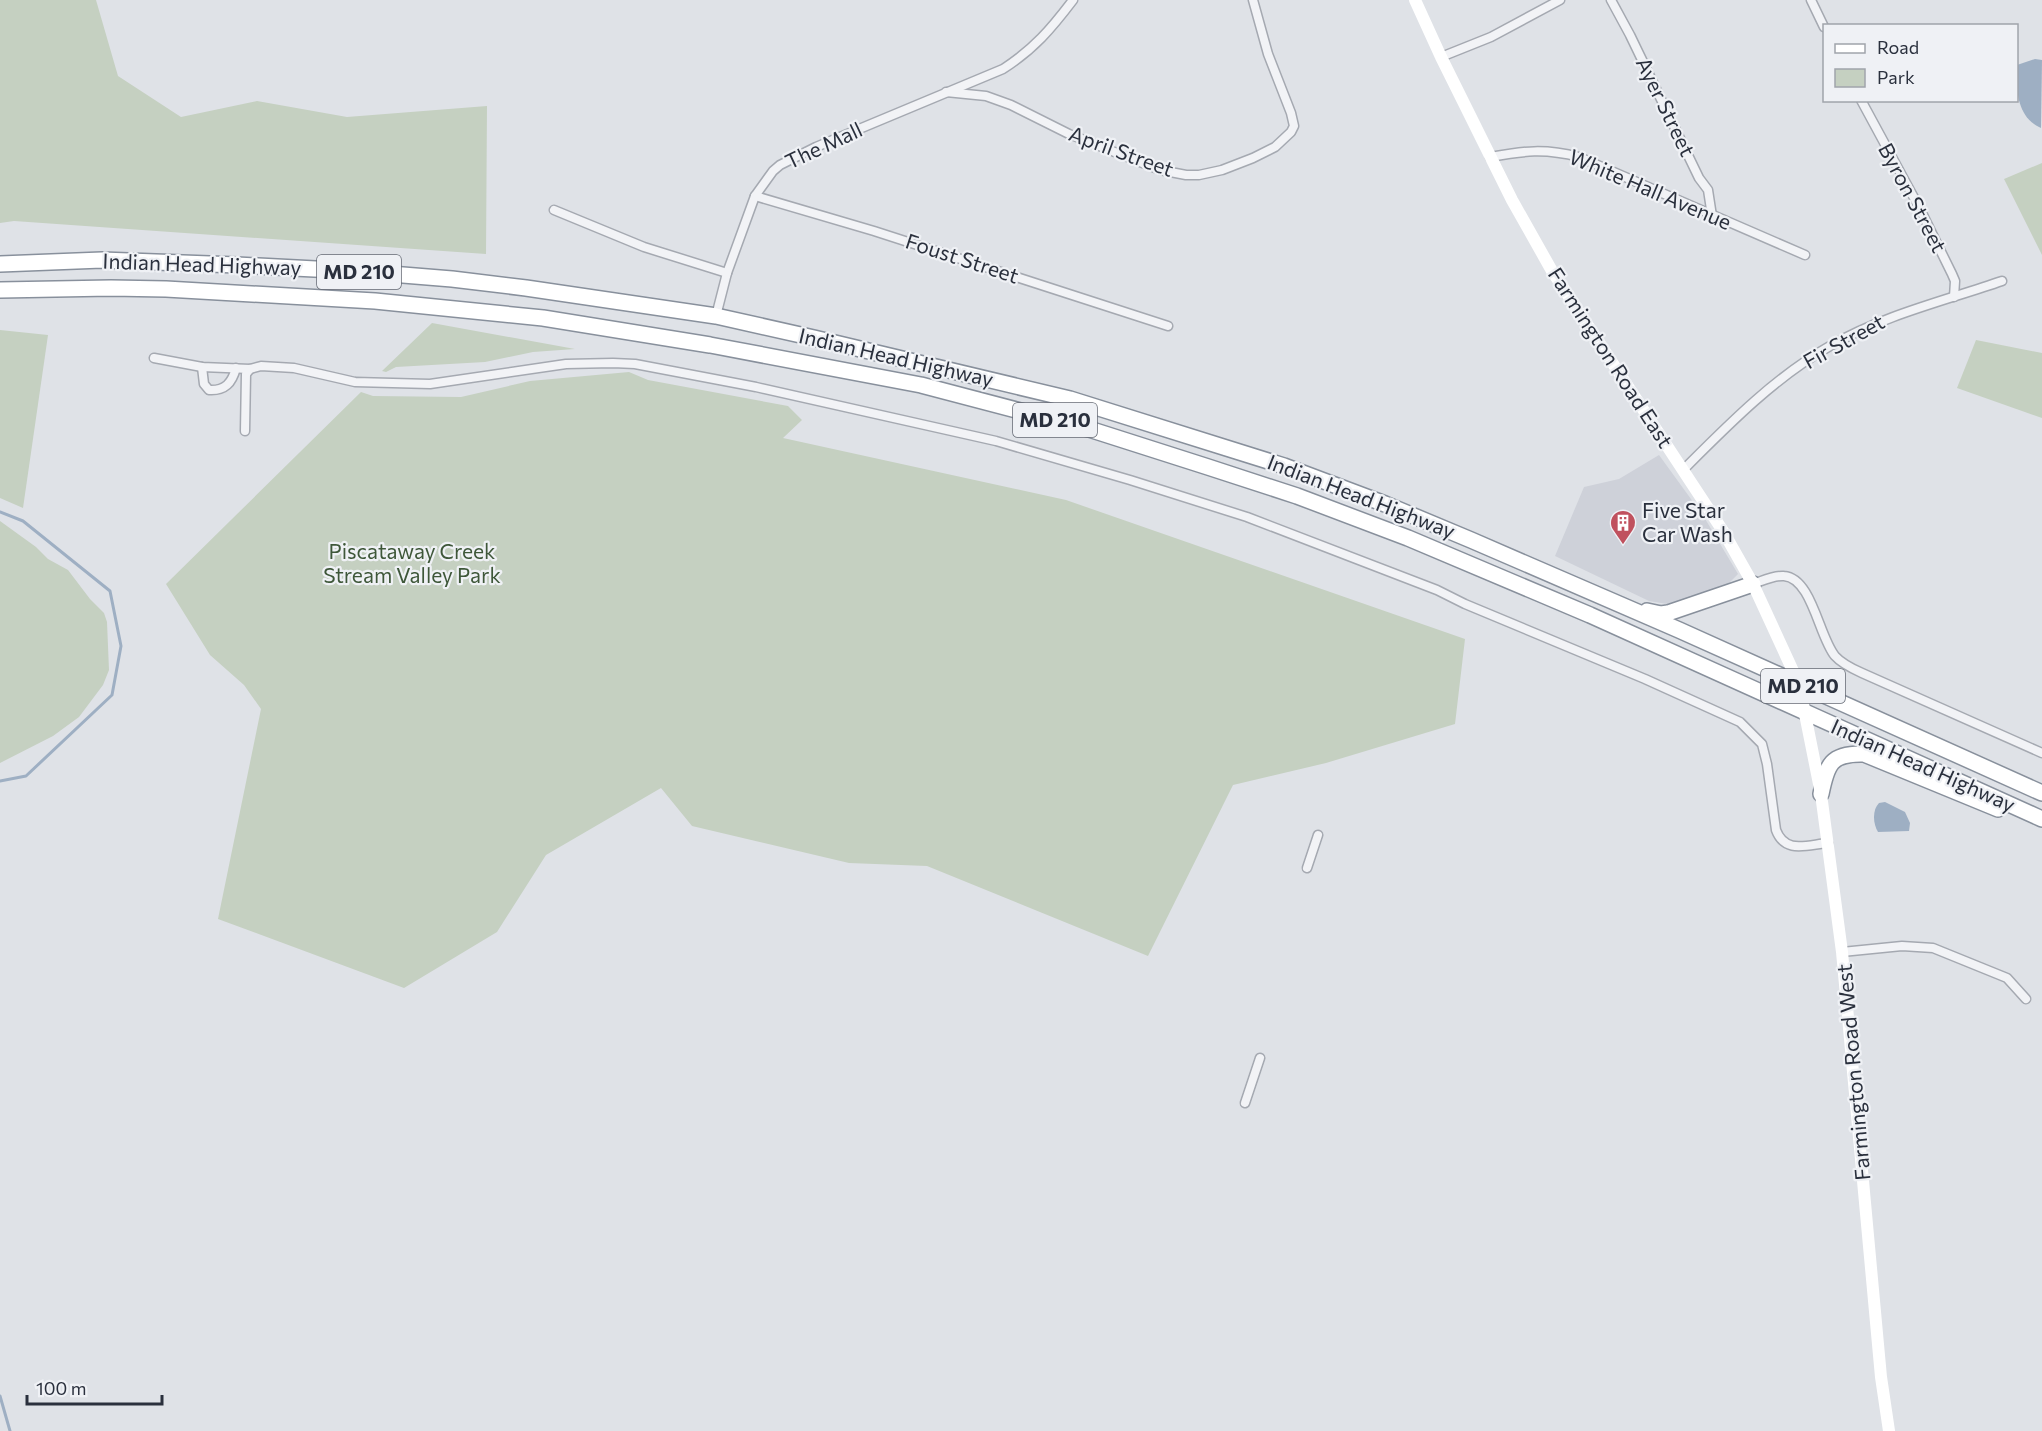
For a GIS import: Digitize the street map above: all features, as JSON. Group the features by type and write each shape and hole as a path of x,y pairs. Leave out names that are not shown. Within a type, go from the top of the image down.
{"highway":[{"name":"Indian Head Highway","path":"0,264 102,260 354,271 515,287 716,316 1070,399 1273,462 1439,526 2042,793"},
{"name":"Indian Head Highway","path":"0,290 111,288 166,290 375,301 521,315 710,345 921,385 1089,429 1308,501 1467,563 1608,623 2042,820"},
{"path":"1593,593 1648,612 1661,614 1753,584"},
{"path":"1821,794 1826,769 1834,761 1849,753 1864,754 1986,805 2042,820"}],"main road":[{"name":"Farmington Road East","path":"1415,0 1490,157 1552,271 1723,531 1753,584 1798,684 1806,714"},
{"name":"Farmington Road West","path":"1806,714 1821,794 1842,952 1881,1377 1889,1431"}],"street":[{"name":"The Mall","path":"716,316 727,273 755,196 773,171 794,157 1003,69 1029,51 1049,32 1073,0"},
{"name":"April Street","path":"946,92 986,96 1126,158 1160,170 1199,175 1222,170 1275,147 1291,132 1294,126 1275,75 1253,0"},
{"path":"1441,57 1491,37 1560,0"},
{"name":"Ayer Street","path":"1611,0 1630,34 1699,178 1708,190 1712,216"},
{"path":"1811,0 1823,25"},
{"name":"Byron Street","path":"1862,102 1952,274 1955,281 1954,297"},
{"name":"White Hall Avenue","path":"1490,157 1530,151 1556,151 1598,164 1805,255"},
{"name":"Foust Street","path":"755,196 874,231 1168,326"},
{"path":"554,210 644,247 727,273"},
{"name":"Fir Street","path":"1683,470 1748,407 1816,354 1836,342 1892,316 2002,280"},
{"path":"154,358 202,367 294,368 355,382 430,384 566,364 635,364 756,387 996,441 1247,517 1437,590 1740,722 1762,744 1776,830 1780,840 1786,846 1828,843"},
{"path":"202,367 204,384 209,390 216,391 227,387 234,377 236,368"},
{"path":"245,431 246,374 250,369"},
{"path":"1753,584 1778,576 1796,580 1807,594 1828,646 1840,661 1862,673 2042,753"},
{"path":"1307,868 1318,835"},
{"path":"1842,952 1902,946 1933,948 2007,978 2025,999"},
{"path":"1245,1103 1260,1058"}],"shaded area":[{"path":"1659,455 1704,517 1738,574 1727,585 1673,605 1649,601 1555,556 1584,487 1619,479"}],"green space":[{"path":"0,0 96,0 118,76 181,117 257,101 347,117 487,106 486,254 14,221 0,223"},
{"path":"2042,163 2042,255 2004,179"},
{"path":"432,323 575,349 533,352 485,362 396,367 386,372 382,371"},
{"path":"0,330 48,335 23,508 0,498"},
{"path":"1976,340 2042,353 2042,418 1957,388"},
{"name":"Piscataway Creek Stream Valley Park","path":"629,372 648,380 788,406 802,420 783,438 1066,500 1465,639 1455,724 1326,763 1233,785 1148,956 927,866 849,863 692,826 661,788 546,855 497,932 404,988 218,919 261,709 244,685 210,655 166,584 361,392 373,396 461,397 530,381"},
{"path":"0,521 36,547 48,559 68,570 104,613 107,622 109,670 103,685 79,717 53,736 0,763"}],"water":[{"path":"2035,59 2042,60 2041,128 2027,117 2019,101 2018,65"},
{"path":"1885,802 1905,812 1910,823 1909,831 1878,832 1874,813 1879,803"}],"waterway":[{"path":"0,512 23,521 110,591 121,646 112,695 26,776 0,781"},
{"path":"0,1396 10,1431"}],"place":[{"name":"Five Star Car Wash","path":"1623,546"}]}
